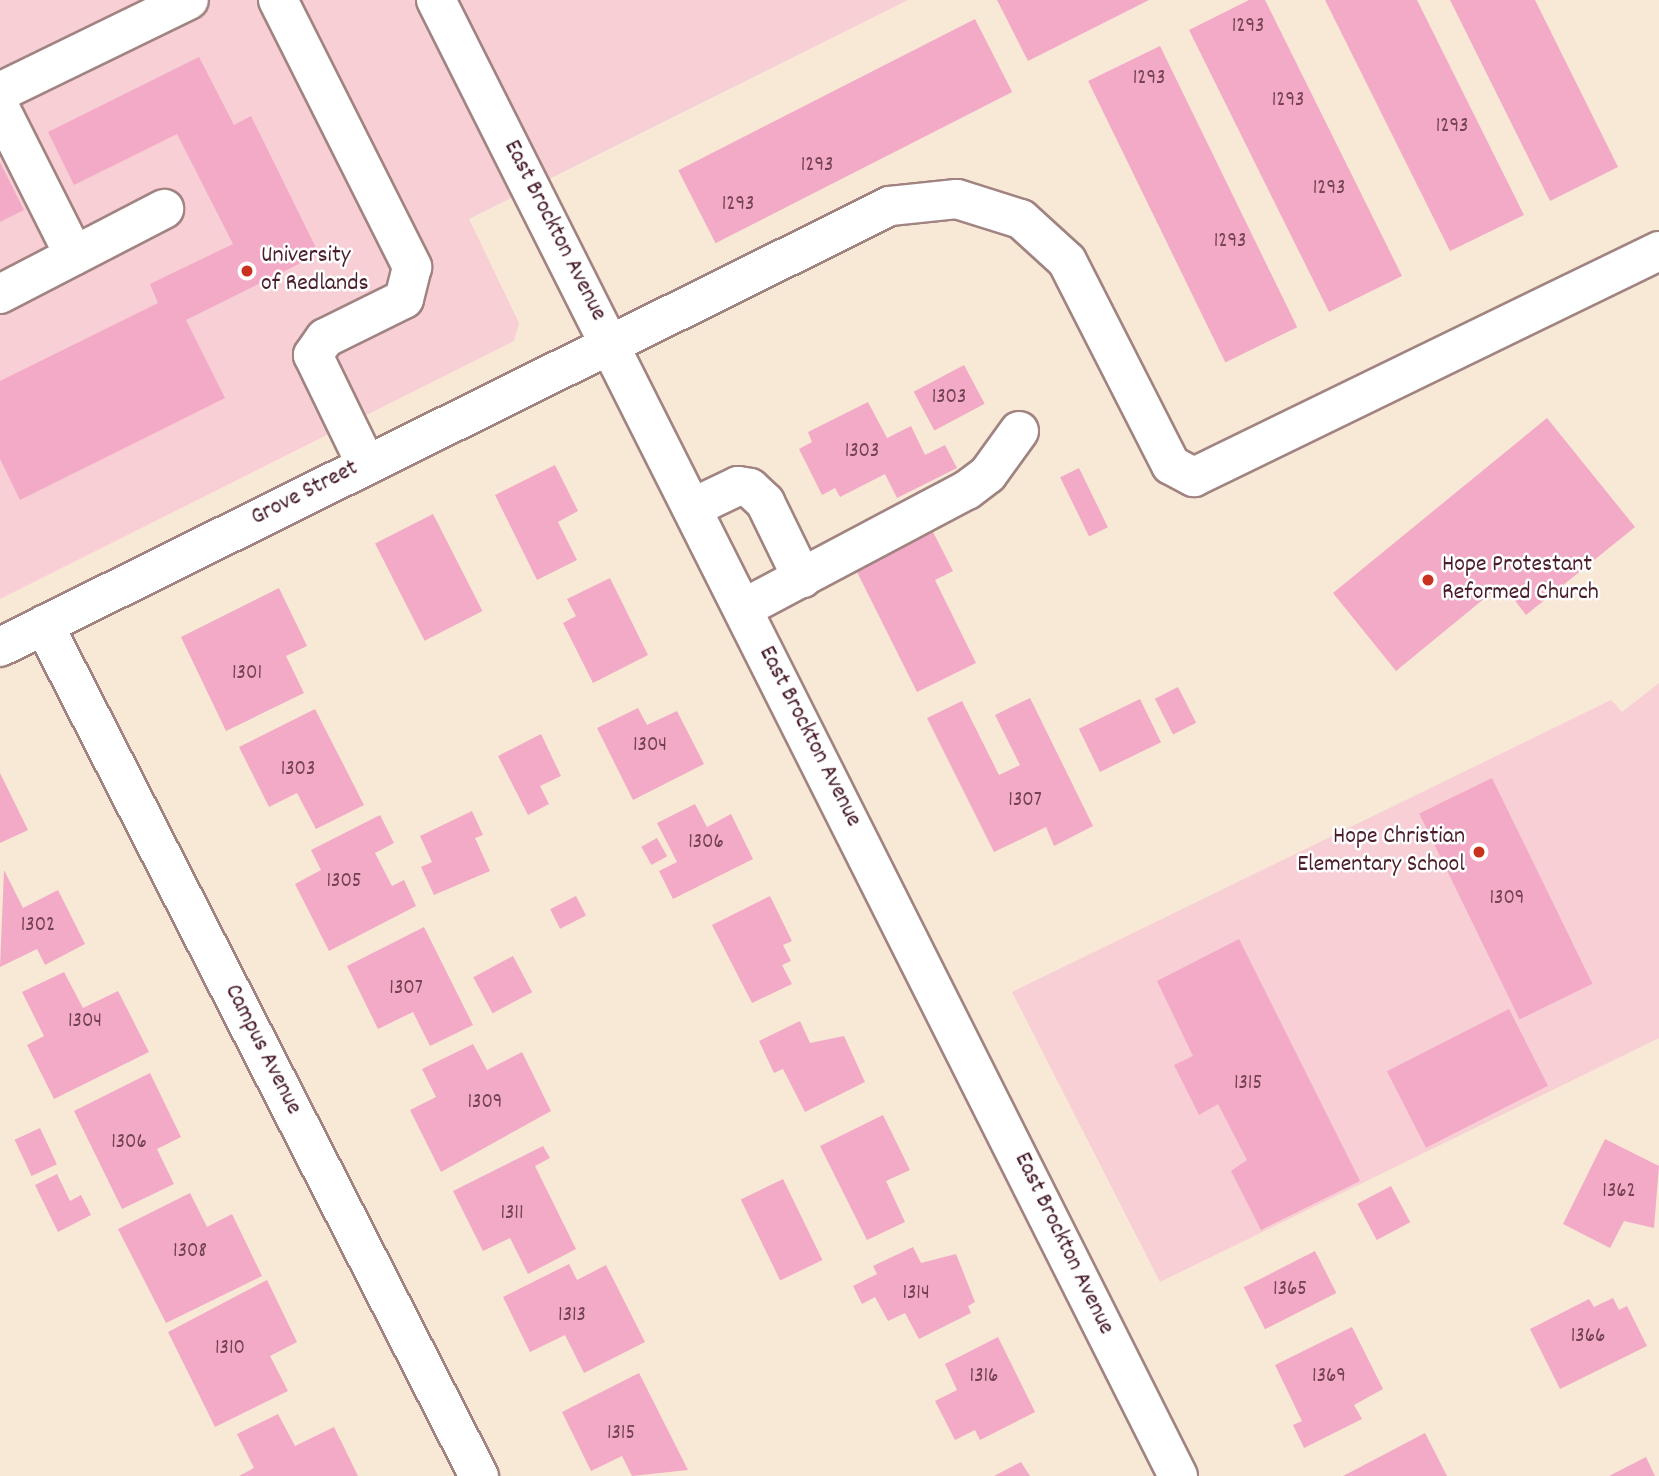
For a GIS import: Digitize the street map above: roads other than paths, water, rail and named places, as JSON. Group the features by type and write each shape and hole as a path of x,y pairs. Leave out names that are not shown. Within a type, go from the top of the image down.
{"street":[{"path":"0,92 189,0"},
{"path":"278,0 412,267 404,299 325,338 313,355 366,464"},
{"name":"East Brockton Avenue","path":"436,0 694,507 1178,1476"},
{"path":"0,108 74,255"},
{"name":"Grove Street","path":"0,647 610,342 890,206 957,199 1021,219 1067,261 1171,465 1194,477 1659,251"},
{"path":"0,294 164,209"},
{"path":"744,608 967,490 988,474 1019,431"},
{"path":"694,507 738,486 750,488 765,502 802,578"},
{"name":"Campus Avenue","path":"44,625 480,1476"}],"place":[{"name":"University of Redlands","path":"247,271"},
{"name":"Hope Protestant Reformed Church","path":"1428,580"},
{"name":"Hope Christian Elementary School","path":"1479,852"}]}
